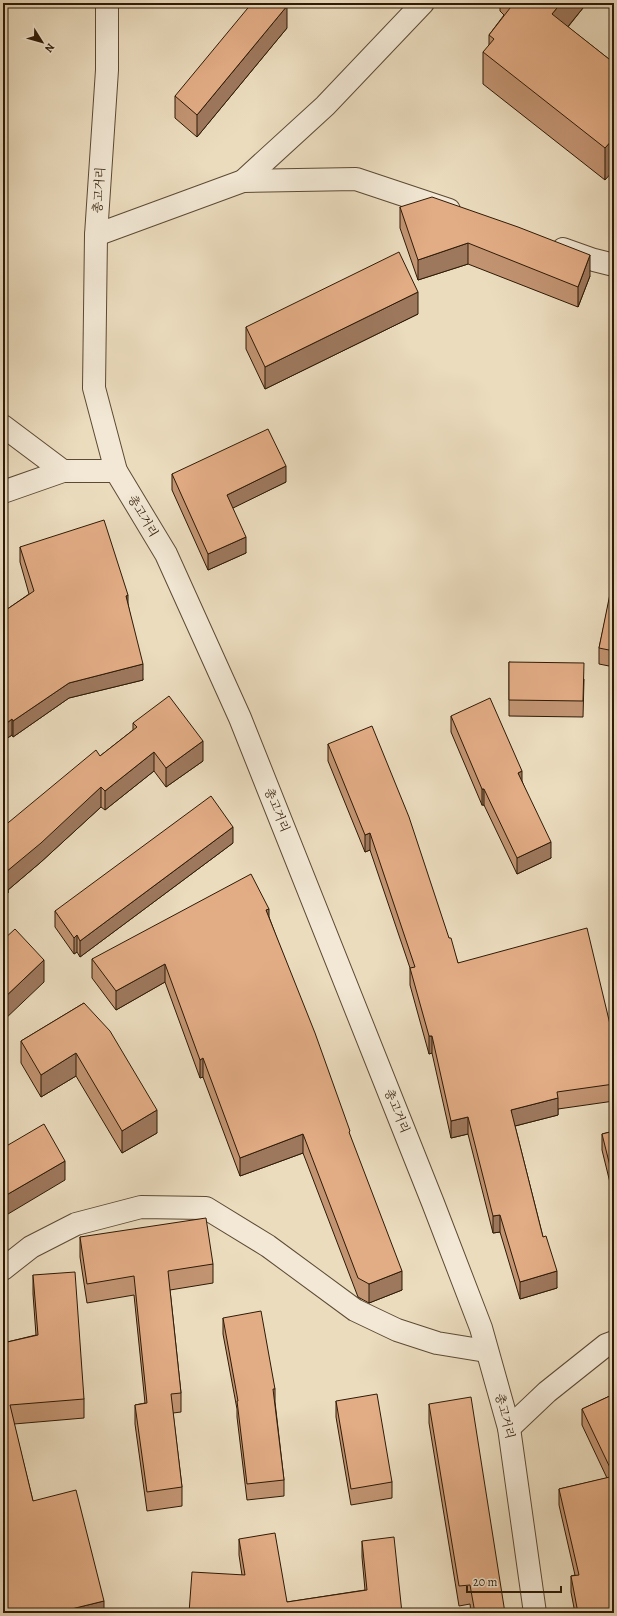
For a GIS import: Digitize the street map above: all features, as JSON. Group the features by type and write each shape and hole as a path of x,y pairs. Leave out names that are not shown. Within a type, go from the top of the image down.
{"street":[{"name":"총고거리","path":"107,3 107,70 96,234 94,388 116,471 166,554 240,718 433,1203 481,1328 486,1351 509,1428 535,1613"},
{"path":"243,181 325,106 423,3"},
{"path":"96,234 243,181 356,179 468,217"},
{"path":"542,242 594,260 614,265"},
{"path":"3,426 63,471"},
{"path":"3,492 63,471 116,471"},
{"path":"3,1269 31,1247 76,1224 141,1207 206,1208 268,1246 355,1310 397,1330 437,1343 486,1351"},
{"path":"509,1428 547,1392 606,1345 614,1342"}],"building":[{"path":"252,3 283,3 287,6 197,115 175,96"},
{"path":"514,3 561,3 552,14 614,63 614,138 605,148 483,52 494,39 489,35"},
{"path":"432,197 518,227 590,255 578,287 468,243 418,260 400,207"},
{"path":"399,252 418,292 265,367 246,327"},
{"path":"268,429 286,466 227,495 246,537 208,554 172,474"},
{"path":"104,520 128,595 126,596 143,664 69,683 13,721 12,719 3,726 3,612 34,591 20,547"},
{"path":"614,579 614,651 599,648"},
{"path":"509,662 584,663 583,701 509,700"},
{"path":"169,696 203,741 166,768 154,752 105,791 101,787 41,843 6,872 8,874 3,879 3,827 96,750 100,756 137,727 133,723"},
{"path":"490,698 522,771 518,773 551,842 517,858 484,789 482,789 451,716"},
{"path":"614,706 614,742 611,741"},
{"path":"372,726 409,817 449,938 451,938 458,963 587,928 614,1041 614,1084 557,1092 558,1098 511,1110 543,1237 546,1236 557,1271 520,1282 500,1215 493,1216 468,1117 451,1121 432,1036 429,1036 410,968 415,967 370,833 365,835 328,744"},
{"path":"211,796 233,827 80,941 77,935 74,938 55,911"},
{"path":"251,874 269,909 266,910 315,1033 350,1131 349,1132 402,1271 369,1284 358,1278 303,1134 240,1158 203,1058 200,1060 165,964 116,991 92,959"},
{"path":"15,929 44,960 3,999 3,940"},
{"path":"84,1003 110,1031 157,1110 122,1131 76,1053 41,1075 21,1041"},
{"path":"44,1124 65,1161 3,1197 3,1148"},
{"path":"614,1131 614,1182 602,1134"},
{"path":"206,1218 213,1264 168,1271 181,1393 171,1394 182,1487 147,1492 135,1405 147,1403 134,1276 87,1284 80,1237"},
{"path":"75,1272 84,1399 10,1405 33,1501 76,1490 104,1601 55,1613 3,1613 3,1343 38,1335 33,1275"},
{"path":"261,1311 275,1389 273,1389 284,1480 247,1484 238,1401 223,1318"},
{"path":"377,1394 392,1482 351,1489 336,1401"},
{"path":"614,1394 614,1476 582,1409"},
{"path":"471,1397 505,1613 475,1613 470,1585 459,1586 429,1404"},
{"path":"614,1476 614,1613 578,1613 571,1576 579,1575 559,1489"},
{"path":"275,1533 287,1602 367,1590 362,1541 394,1537 402,1613 189,1613 192,1572 245,1575 239,1539"}]}
